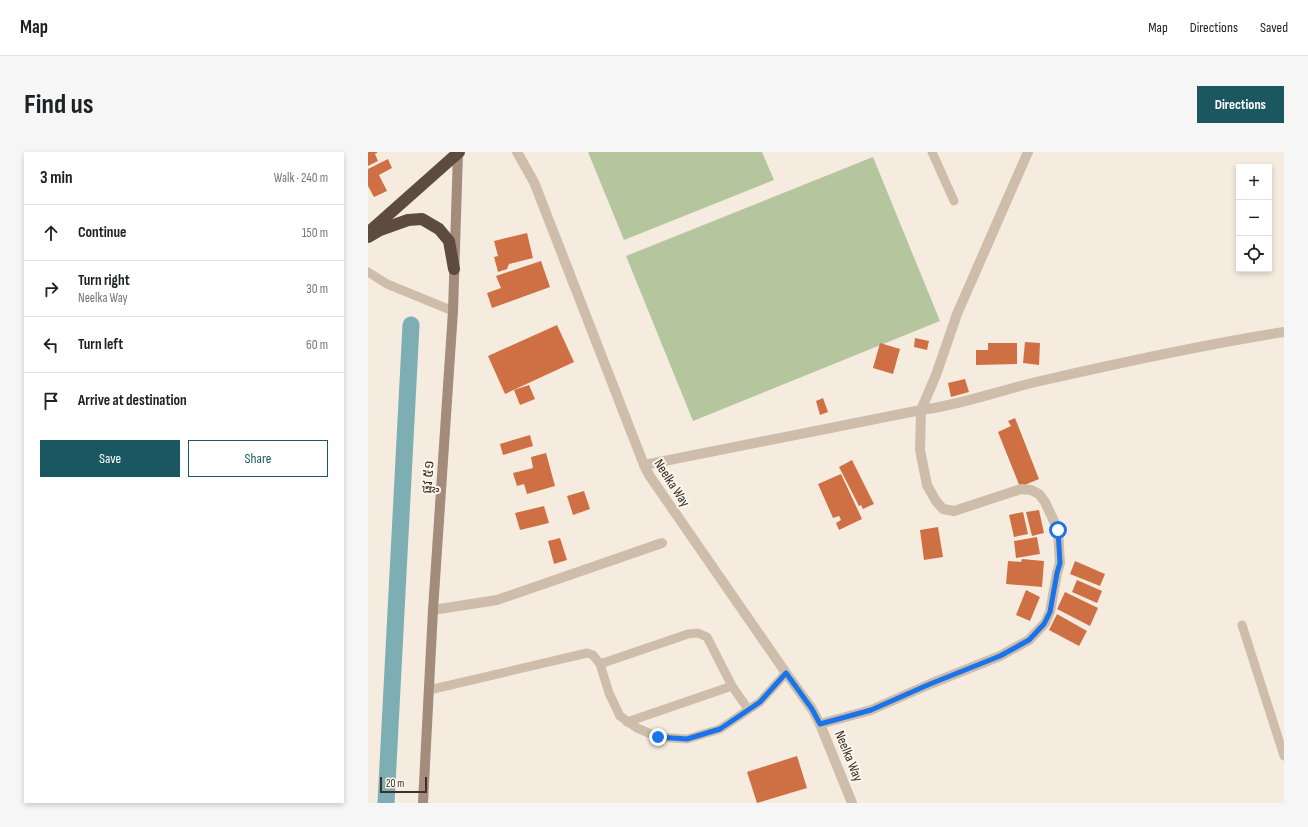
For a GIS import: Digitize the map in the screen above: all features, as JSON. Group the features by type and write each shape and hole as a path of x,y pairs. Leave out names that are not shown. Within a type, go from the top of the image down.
{"highway":[{"path":"368,233 458,152"},
{"path":"368,237 380,230 402,222 422,219 439,229 449,241 454,269"}],"main road":[{"name":"ផ្លូវ ៥១","path":"423,803 433,610 453,311 458,152"}],"street":[{"name":"Neelka Way","path":"517,152 534,182 644,465 812,709 820,724 852,803"},
{"path":"820,724 871,710 930,684 1000,656 1029,640 1044,624 1050,612 1060,563 1058,530 1040,494 1031,490 1021,489 954,511 943,508 936,501 927,485 920,450 921,410 936,375 957,314 1028,152"},
{"path":"644,465 921,410 944,407 1031,383 1115,364 1219,342 1284,332"},
{"path":"433,610 497,600 662,543"}],"lane":[{"path":"932,152 954,201"},
{"path":"368,272 387,284 453,311"},
{"path":"1242,625 1284,756"},
{"path":"600,664 688,634 698,633 707,637 732,686 748,709"},
{"path":"429,690 587,652 593,655 600,664 612,699 620,716 637,728 658,737 687,739 720,729 760,702 786,673"},
{"path":"627,722 732,686"}],"green space":[{"path":"588,152 762,152 774,180 624,240"},
{"path":"873,157 940,321 693,421 626,256"}],"building":[{"path":"368,152 378,152 375,154 378,161 368,166"},
{"path":"388,159 392,168 379,175 387,191 374,197 368,186 368,169"},
{"path":"527,233 533,258 509,264 507,269 498,272 494,257 498,256 494,241"},
{"path":"541,261 550,287 492,308 487,293 501,288 496,276"},
{"path":"557,325 574,362 505,394 488,356"},
{"path":"915,338 929,341 927,350 914,347"},
{"path":"1025,342 1040,343 1039,365 1023,363"},
{"path":"880,343 900,349 893,374 873,368"},
{"path":"988,343 1017,343 1017,364 976,365 976,350 988,350"},
{"path":"965,379 969,392 951,397 948,383"},
{"path":"529,385 535,399 520,405 514,390"},
{"path":"823,398 828,412 820,415 816,401"},
{"path":"1015,418 1039,479 1020,487 998,432 1011,426 1008,421"},
{"path":"530,435 533,446 503,455 500,444"},
{"path":"546,453 555,486 527,494 524,484 517,486 513,473 533,468 531,457"},
{"path":"852,460 874,504 863,509 861,505 859,506 839,467"},
{"path":"841,474 862,519 839,530 836,523 841,520 839,516 833,518 818,484"},
{"path":"584,491 590,509 573,515 567,496"},
{"path":"544,506 549,523 520,530 515,513"},
{"path":"1039,510 1044,533 1032,536 1026,512"},
{"path":"1023,512 1028,534 1014,537 1009,515"},
{"path":"938,527 943,557 924,560 920,530"},
{"path":"1037,537 1040,554 1016,558 1014,541"},
{"path":"560,538 567,560 554,564 548,541"},
{"path":"1022,559 1044,561 1042,587 1006,584 1008,561 1021,562"},
{"path":"1075,561 1105,574 1100,586 1070,574"},
{"path":"1077,580 1102,591 1097,603 1072,592"},
{"path":"1026,590 1040,597 1030,621 1016,615"},
{"path":"1065,592 1098,608 1090,626 1057,609"},
{"path":"1057,614 1087,631 1079,646 1049,630"},
{"path":"797,756 807,788 757,803 747,772"}],"waterway":[{"path":"386,803 411,325"}],"route":[{"path":"658,737 687,739 720,729 760,702 786,673 812,709 820,724 871,710 930,684 1000,656 1029,640 1044,624 1050,612 1060,563 1058,530"}]}
